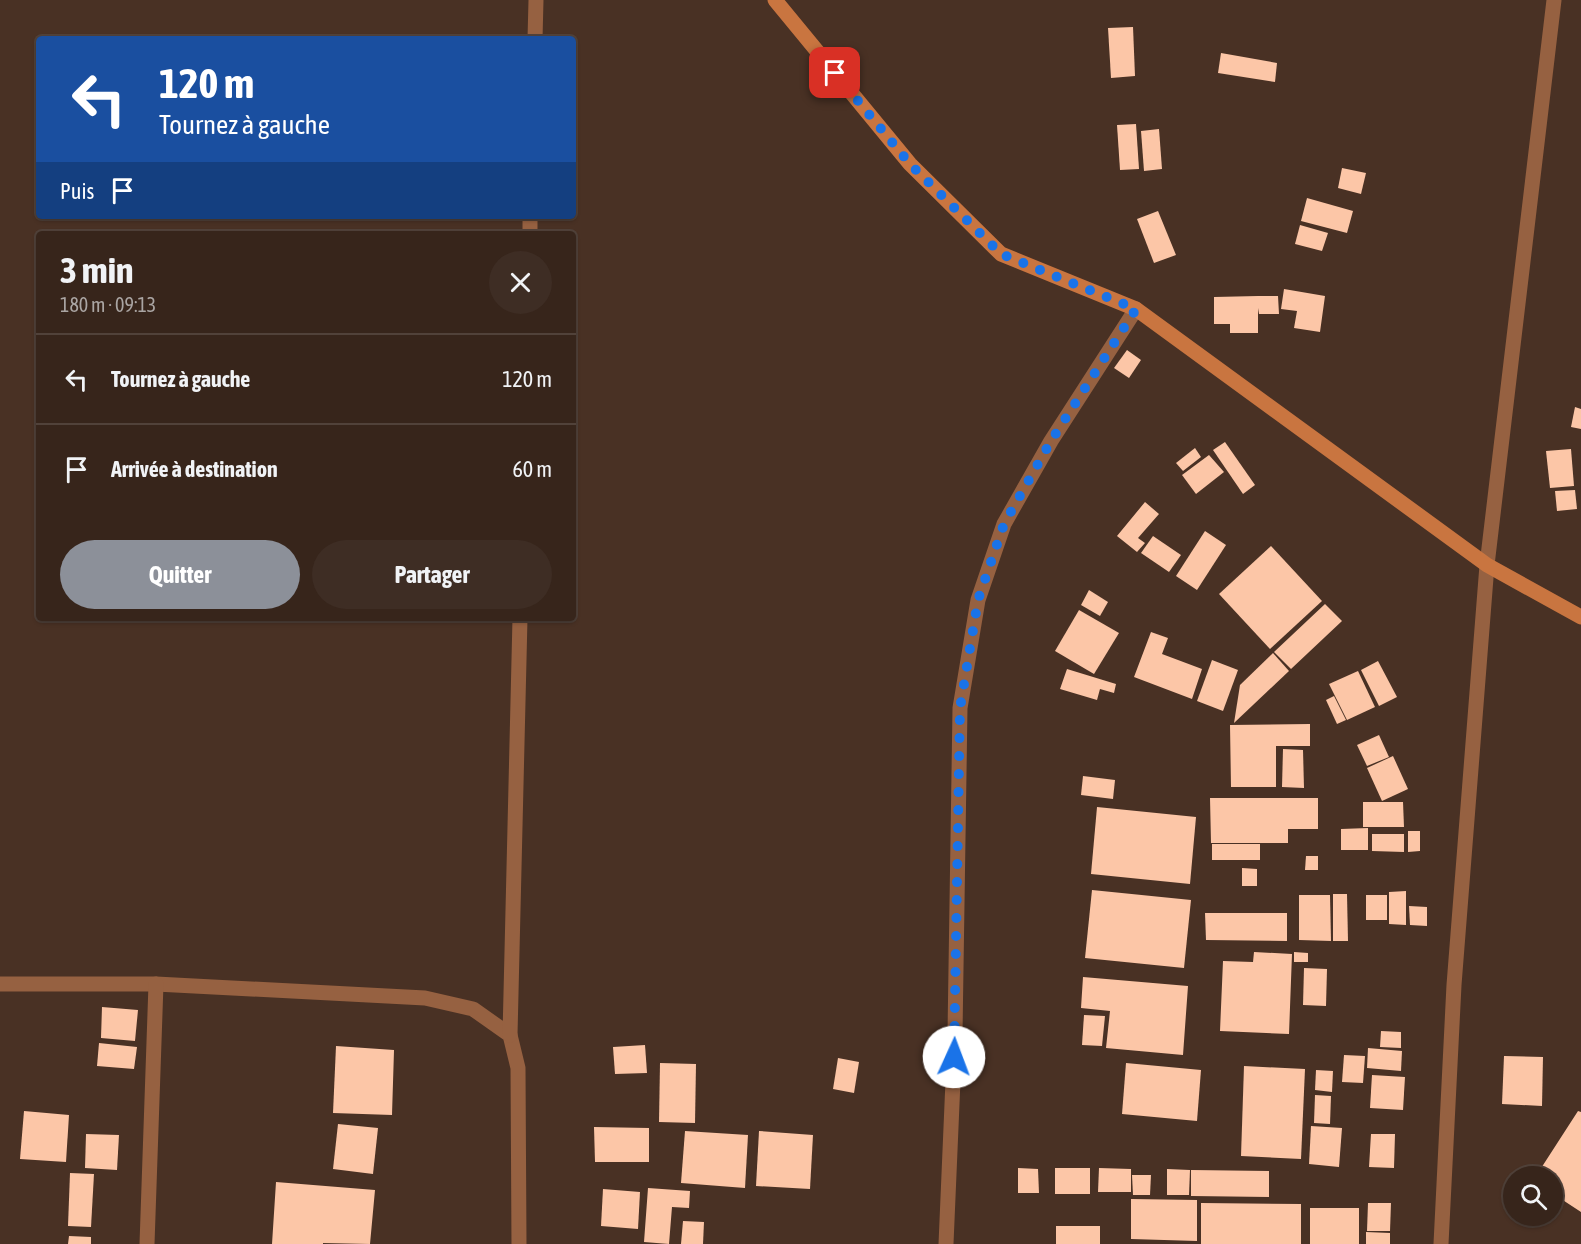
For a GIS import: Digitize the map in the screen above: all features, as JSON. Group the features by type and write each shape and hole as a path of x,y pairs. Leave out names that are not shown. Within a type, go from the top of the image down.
{"street":[{"path":"535,36 536,0"},
{"path":"776,0 910,164 1001,254 1136,309 1487,565 1581,617"},
{"path":"1441,1244 1454,985 1487,565 1554,0"},
{"path":"946,1244 955,1034 960,708 978,600 1004,524 1051,441 1136,309"},
{"path":"519,1244 518,1068 510,1035 520,621"},
{"path":"0,984 156,984 425,998 473,1009 510,1035"},
{"path":"147,1244 156,984"}],"building":[{"path":"1133,27 1135,76 1111,78 1108,28"},
{"path":"1221,53 1277,63 1275,82 1218,73"},
{"path":"1136,124 1139,169 1120,170 1117,125"},
{"path":"1159,129 1162,169 1144,171 1141,131"},
{"path":"1342,168 1366,173 1361,194 1338,188"},
{"path":"1307,198 1353,211 1347,233 1301,221"},
{"path":"1158,211 1176,255 1154,263 1137,219"},
{"path":"1300,225 1328,233 1322,251 1295,244"},
{"path":"1284,289 1325,296 1320,332 1294,328 1297,311 1281,309"},
{"path":"1278,296 1279,314 1259,314 1258,308 1258,333 1230,333 1230,324 1214,324 1214,297"},
{"path":"1127,350 1141,360 1129,378 1114,368"},
{"path":"1575,407 1581,409 1581,429 1571,427"},
{"path":"1225,442 1255,485 1243,494 1213,450"},
{"path":"1195,448 1201,457 1183,471 1176,463"},
{"path":"1571,449 1574,486 1550,488 1546,451"},
{"path":"1209,455 1224,472 1196,494 1182,475"},
{"path":"1575,490 1577,509 1557,511 1555,491"},
{"path":"1145,502 1159,514 1138,538 1145,543 1137,552 1117,536"},
{"path":"1205,531 1226,545 1197,590 1176,576"},
{"path":"1153,536 1181,555 1169,572 1141,553"},
{"path":"1271,546 1322,601 1270,649 1219,594"},
{"path":"1089,590 1108,602 1100,616 1081,605"},
{"path":"1325,604 1342,621 1291,669 1274,652"},
{"path":"1079,610 1119,633 1094,674 1055,651"},
{"path":"1151,632 1168,638 1162,654 1202,669 1192,699 1134,677"},
{"path":"1273,653 1289,671 1234,723 1240,685"},
{"path":"1212,660 1238,670 1223,711 1197,701"},
{"path":"1378,661 1397,697 1379,706 1361,670"},
{"path":"1067,669 1116,684 1114,693 1100,689 1097,700 1060,689"},
{"path":"1358,671 1375,707 1347,720 1329,684"},
{"path":"1334,696 1346,720 1337,724 1326,700"},
{"path":"1310,724 1310,746 1276,746 1276,787 1231,787 1230,725"},
{"path":"1379,735 1389,757 1367,766 1357,745"},
{"path":"1283,749 1303,750 1304,788 1282,787"},
{"path":"1393,756 1408,789 1382,801 1367,768"},
{"path":"1083,776 1115,780 1113,799 1081,795"},
{"path":"1210,798 1318,798 1318,829 1288,829 1288,843 1211,843"},
{"path":"1363,802 1403,802 1404,827 1363,827"},
{"path":"1097,807 1196,817 1190,884 1091,874"},
{"path":"1368,828 1368,850 1341,850 1341,829"},
{"path":"1408,831 1420,831 1420,851 1408,852"},
{"path":"1372,834 1404,834 1404,852 1372,851"},
{"path":"1212,844 1260,844 1260,860 1212,860"},
{"path":"1306,856 1318,856 1318,870 1305,870"},
{"path":"1242,868 1257,869 1257,886 1242,886"},
{"path":"1092,890 1191,900 1184,968 1085,958"},
{"path":"1406,891 1406,925 1389,924 1389,892"},
{"path":"1333,894 1347,894 1348,941 1333,941"},
{"path":"1299,895 1330,895 1331,941 1299,940"},
{"path":"1366,895 1387,895 1387,920 1366,920"},
{"path":"1409,906 1427,907 1427,926 1410,925"},
{"path":"1205,913 1287,913 1287,941 1206,940"},
{"path":"1254,952 1292,954 1289,1034 1220,1031 1223,961 1253,962"},
{"path":"1294,952 1308,953 1308,962 1294,962"},
{"path":"1304,968 1327,969 1326,1006 1303,1005"},
{"path":"1083,977 1188,986 1183,1055 1106,1048 1110,1011 1081,1008"},
{"path":"102,1007 138,1010 135,1041 101,1038"},
{"path":"1084,1015 1105,1016 1102,1046 1082,1045"},
{"path":"1381,1031 1401,1032 1401,1048 1380,1047"},
{"path":"99,1043 137,1047 134,1069 97,1066"},
{"path":"645,1045 647,1073 615,1074 613,1047"},
{"path":"336,1046 394,1050 392,1115 333,1113"},
{"path":"1368,1048 1402,1051 1401,1071 1367,1068"},
{"path":"1344,1055 1365,1056 1363,1083 1342,1082"},
{"path":"1504,1056 1543,1057 1542,1106 1502,1104"},
{"path":"838,1058 859,1062 854,1093 833,1089"},
{"path":"660,1063 696,1064 695,1123 659,1122"},
{"path":"1126,1063 1201,1070 1197,1121 1122,1114"},
{"path":"1244,1066 1305,1069 1301,1159 1241,1156"},
{"path":"1316,1070 1333,1071 1332,1092 1315,1090"},
{"path":"1372,1075 1405,1077 1403,1110 1370,1108"},
{"path":"1315,1095 1331,1096 1330,1124 1314,1123"},
{"path":"24,1111 69,1115 66,1162 20,1159"},
{"path":"1578,1111 1581,1112 1581,1212 1563,1200 1563,1166 1542,1166"},
{"path":"338,1124 378,1128 373,1174 333,1169"},
{"path":"1311,1126 1342,1128 1339,1167 1309,1164"},
{"path":"594,1127 649,1128 649,1162 595,1162"},
{"path":"685,1131 748,1135 745,1188 681,1183"},
{"path":"759,1131 813,1135 810,1189 756,1186"},
{"path":"86,1134 119,1135 117,1170 85,1168"},
{"path":"1371,1134 1395,1134 1394,1168 1369,1167"},
{"path":"1018,1168 1038,1169 1039,1193 1018,1193"},
{"path":"1055,1168 1090,1168 1090,1194 1055,1194"},
{"path":"1099,1168 1131,1169 1131,1192 1098,1192"},
{"path":"1167,1169 1190,1170 1189,1195 1167,1195"},
{"path":"1191,1170 1269,1171 1269,1197 1191,1196"},
{"path":"70,1173 94,1174 91,1227 68,1226"},
{"path":"1132,1175 1151,1175 1150,1195 1133,1195"},
{"path":"276,1182 375,1190 370,1244 272,1244"},
{"path":"648,1188 690,1191 689,1208 672,1207 669,1244 644,1242"},
{"path":"603,1189 640,1192 638,1229 601,1226"},
{"path":"1131,1199 1197,1200 1197,1241 1131,1239"},
{"path":"1201,1203 1301,1204 1301,1244 1201,1244"},
{"path":"1368,1203 1391,1203 1390,1231 1367,1231"},
{"path":"1310,1208 1359,1208 1359,1244 1310,1244"},
{"path":"683,1221 704,1222 703,1244 681,1244"},
{"path":"1056,1226 1100,1226 1100,1244 1056,1244"},
{"path":"1366,1232 1390,1233 1390,1244 1366,1244"},
{"path":"69,1236 91,1237 91,1244 68,1244"}],"route":[{"path":"835,73 910,164 1001,254 1136,309 1051,441 1004,524 978,600 960,708 954,1057"}]}
